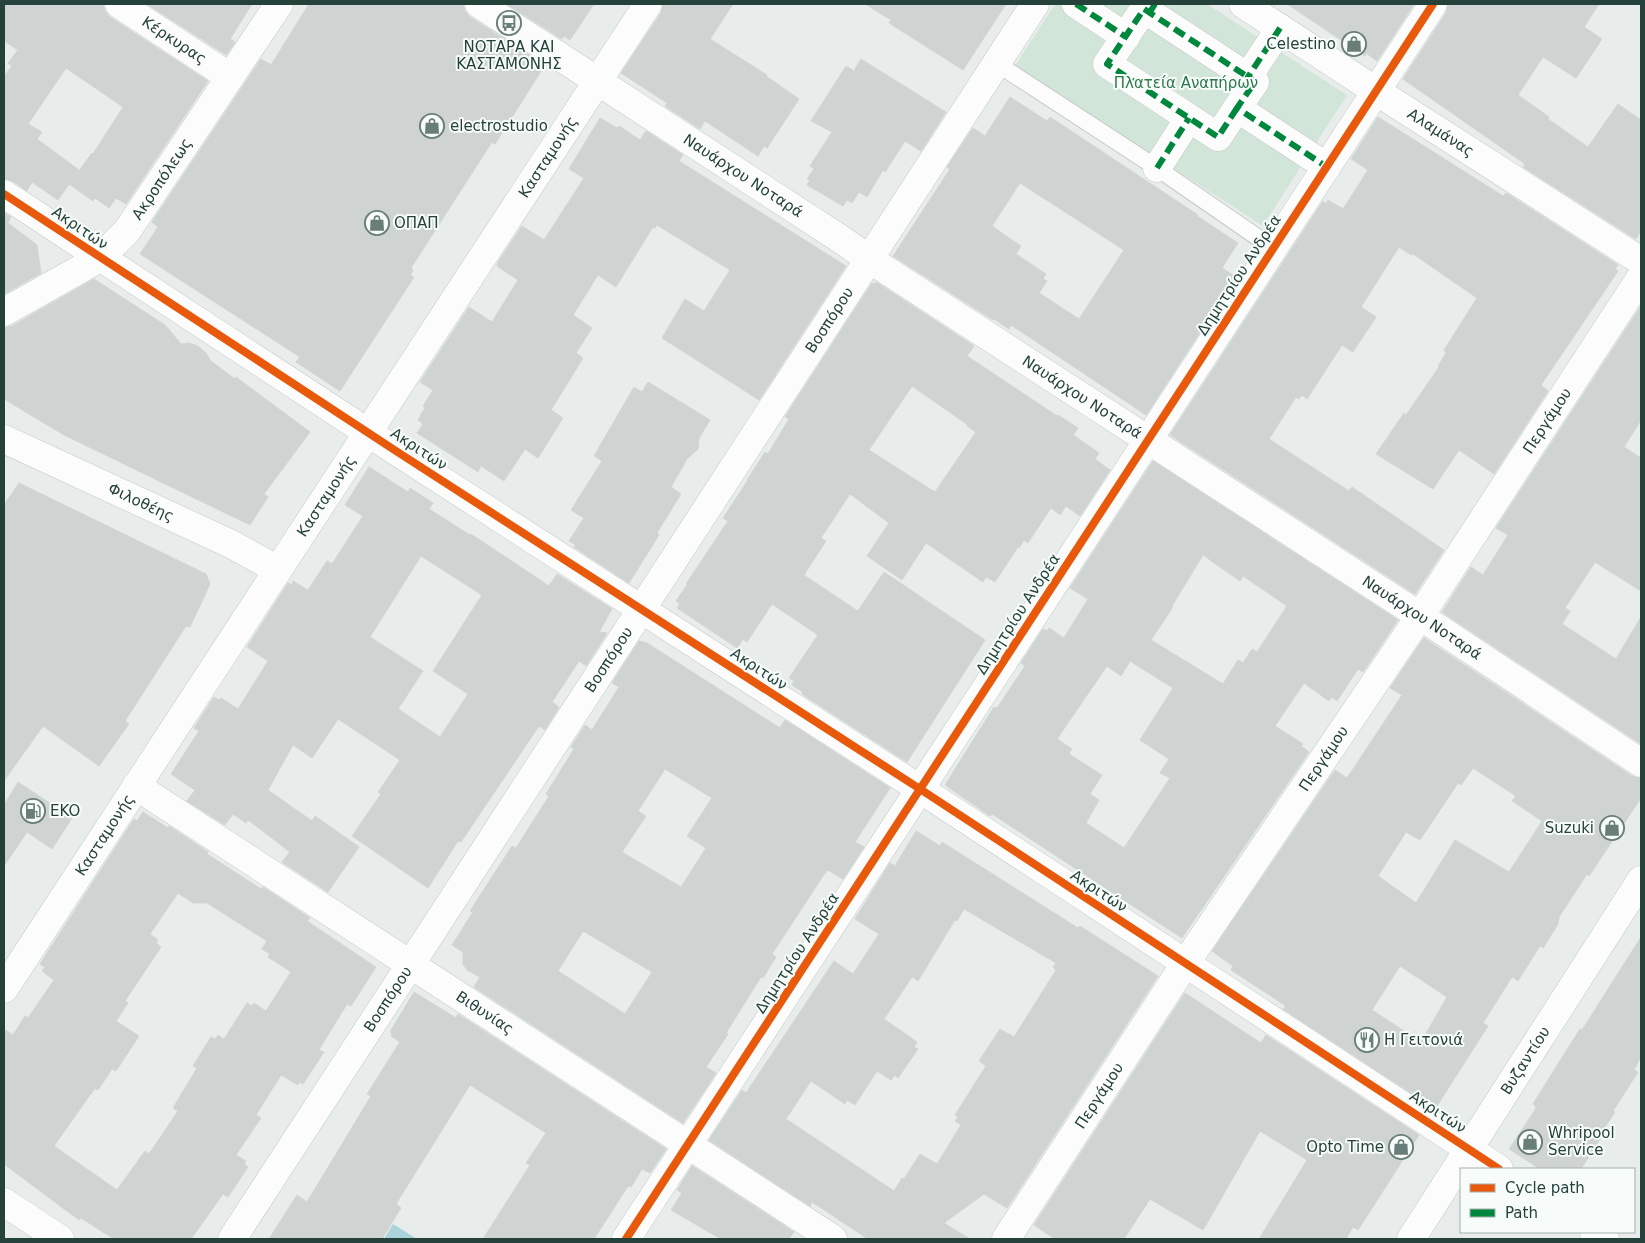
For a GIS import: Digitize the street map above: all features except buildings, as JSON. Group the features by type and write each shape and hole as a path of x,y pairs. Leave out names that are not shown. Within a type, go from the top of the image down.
{"street":[{"name":"Κέρκυρας","path":"119,4 230,77"},
{"name":"Ακροπόλεως","path":"4,312 100,258 127,230 279,4"},
{"name":"Ναυάρχου Νοταρά","path":"479,4 831,232 869,259 1148,441 1420,616 1641,763"},
{"name":"Κασταμονής","path":"7,975 136,786 648,4"},
{"name":"Βοσπόρου","path":"232,1239 1035,4"},
{"path":"1076,4 1126,36"},
{"name":"Αλαμάνας","path":"1243,4 1641,261"},
{"name":"Δημητρίου Ανδρέα","path":"626,1239 1433,4"},
{"path":"1144,8 1152,8 1255,82 1218,137 1107,64 1126,36 1144,8"},
{"path":"1248,77 1280,28"},
{"path":"1237,108 1327,167"},
{"path":"1157,168 1189,118"},
{"name":"Ακριτών","path":"4,194 641,610 920,789 1497,1168"},
{"name":"Περγάμου","path":"1006,1239 1185,964 1420,616 1641,277"},
{"name":"Φιλοθέης","path":"4,439 222,540 278,570"},
{"name":"Βιθυνίας","path":"136,786 833,1239"},
{"name":"Βυζαντίου","path":"1411,1239 1641,880"},
{"path":"4,1202 60,1239"}],"lane":[{"path":"996,63 1157,168 1273,248"}],"green space":[{"name":"Πλατεία Αναπήρων","path":"1055,4 1207,4 1347,95 1263,226 1015,66"}],"water":[{"path":"393,1224 417,1239 384,1239"}],"marked path":[{"path":"1076,4 1126,37"},
{"path":"1150,12 1155,4"},
{"path":"1237,108 1218,137 1107,64 1144,9 1248,77"},
{"path":"1280,28 1248,77 1255,82 1237,108 1327,167"},
{"path":"1157,168 1189,118"}],"cycle path":[{"path":"626,1239 1433,4"},
{"path":"4,194 396,451 920,789 1497,1168"}],"place":[{"name":"ΝΟΤΑΡΑ ΚΑΙ ΚΑΣΤΑΜΟΝΗΣ","path":"509,23"},
{"name":"Celestino","path":"1354,44"},
{"name":"electrostudio","path":"432,126"},
{"name":"ΟΠΑΠ","path":"377,223"},
{"name":"EKO","path":"33,811"},
{"name":"Suzuki","path":"1612,828"},
{"name":"Η Γειτονιά","path":"1367,1040"},
{"name":"Whripool Service","path":"1530,1142"},
{"name":"Opto Time","path":"1401,1147"}]}
